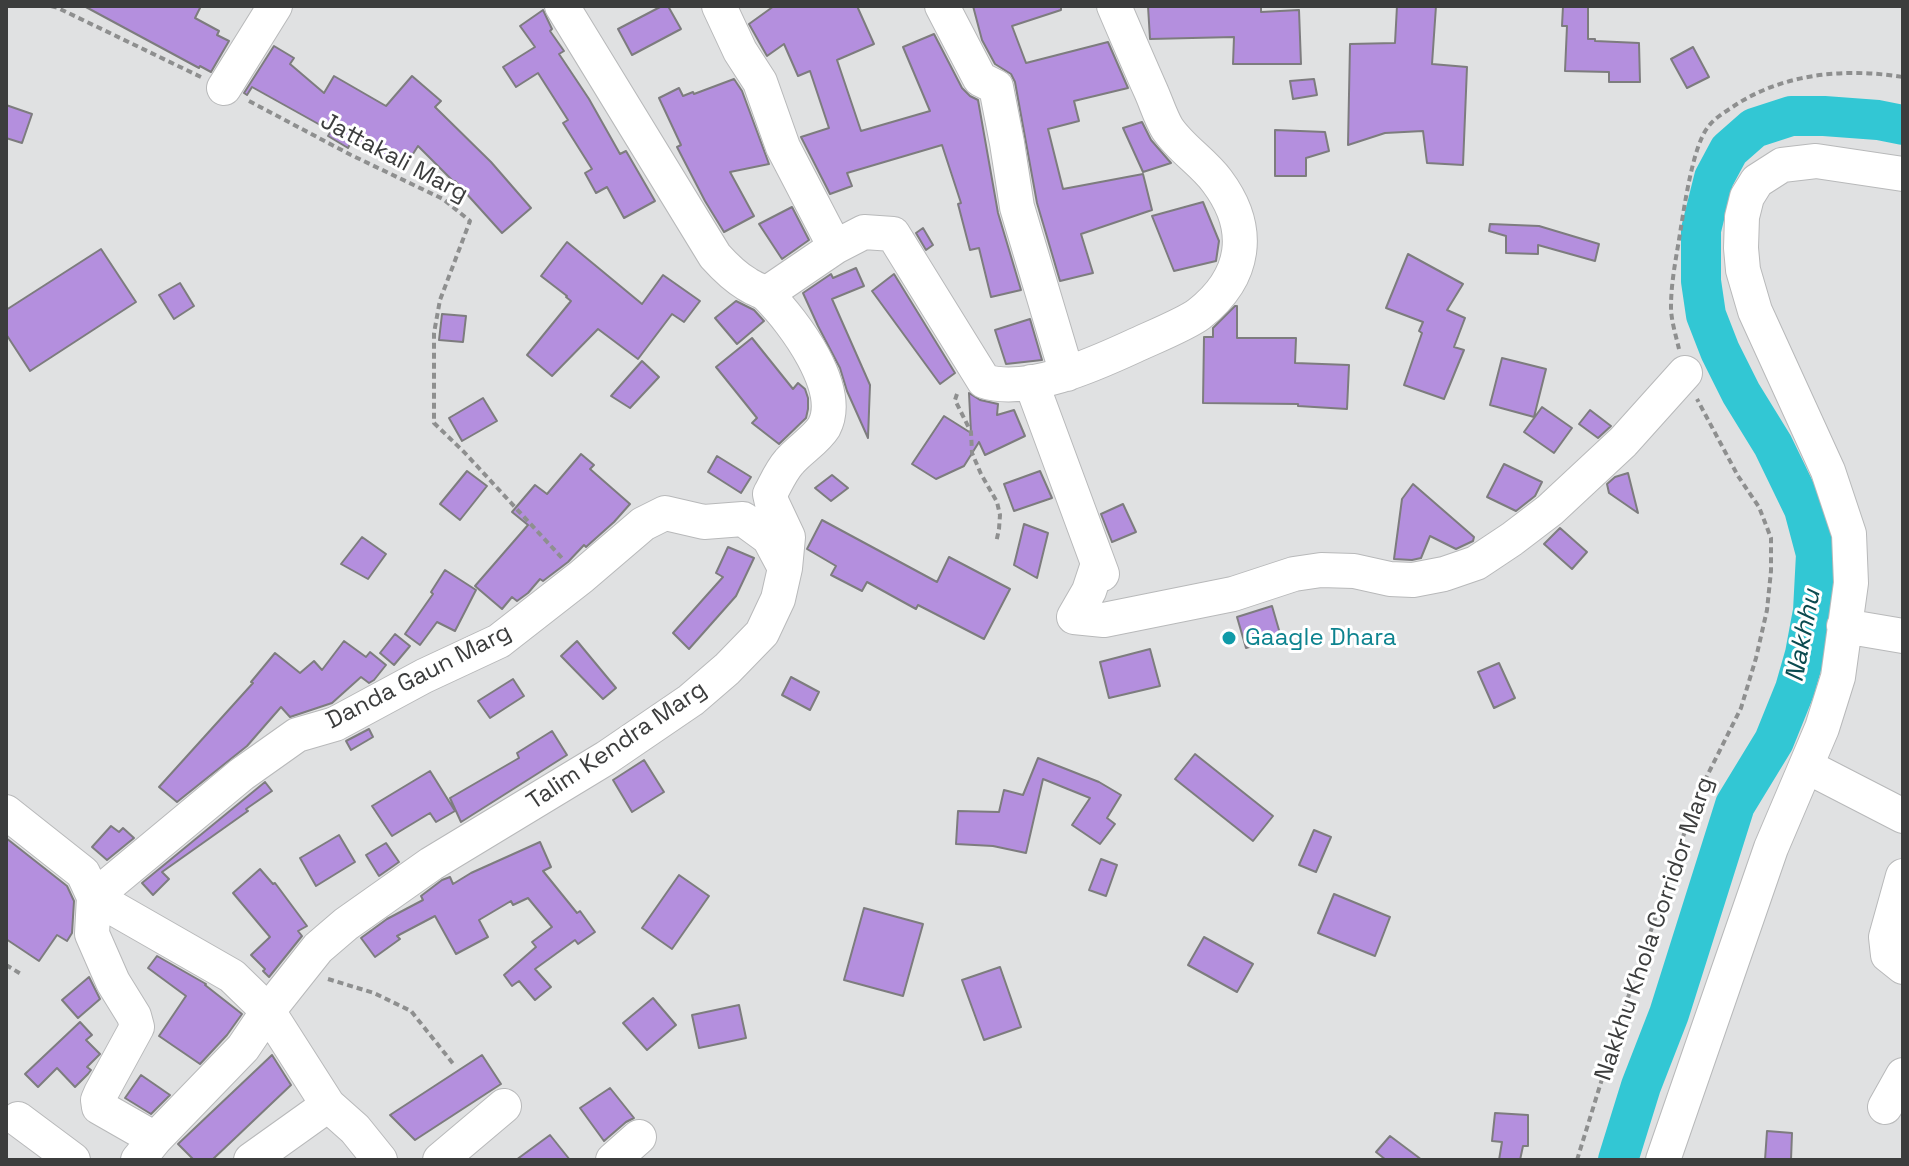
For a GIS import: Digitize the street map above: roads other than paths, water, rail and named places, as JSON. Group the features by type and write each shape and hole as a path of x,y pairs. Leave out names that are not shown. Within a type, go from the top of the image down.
{"street":[{"path":"224,88 275,6"},
{"name":"Talim Kendra Marg","path":"146,1149 243,1048 318,948 346,924 431,864 606,758 691,700 762,633 778,599 788,537 770,494 788,463 823,429 828,401 823,376 812,354 766,294 745,283 715,256 562,6"},
{"path":"719,6 740,51 760,82 783,147 835,247"},
{"path":"942,6 980,79 996,87 1017,207 1067,374"},
{"path":"766,294 835,247 864,232 893,234 977,372 984,381 994,385 1031,382 1067,374 1198,315 1223,291 1239,256 1241,234 1237,218 1217,181 1168,130 1114,6"},
{"path":"1663,1160 1771,848 1822,728 1838,677 1851,583 1849,534 1828,471 1755,311 1743,270 1742,217 1747,197 1757,181 1782,165 1816,161 1903,174"},
{"path":"1031,382 1100,569 1074,617 1104,620 1233,594 1294,574 1321,570 1354,571 1390,579 1413,580 1476,563 1550,510 1623,442 1685,373"},
{"name":"Danda Gaun Marg","path":"94,897 242,774 297,735 335,724 424,676 499,641 643,524 665,513 704,522 743,519 769,538 785,568"},
{"path":"1844,626 1903,636"},
{"path":"1806,766 1903,816"},
{"path":"6,812 83,873 94,897 92,934 137,1027 101,1093 99,1107 146,1149"},
{"path":"1903,876 1886,937 1888,955 1903,967"},
{"path":"94,897 232,976 268,1011 328,1105 355,1129 380,1160"},
{"path":"1885,1107 1903,1075"},
{"path":"251,1160 328,1105"},
{"path":"440,1160 504,1106"},
{"path":"18,1119 73,1160"},
{"path":"613,1160 639,1137"}],"waterway":[{"name":"Nakhhu","path":"1618,1160 1641,1086 1669,1014 1735,805 1774,741 1795,689 1813,611 1816,554 1804,509 1773,445 1741,393 1706,315 1701,281 1701,230 1714,178 1729,150 1754,128 1791,116 1878,120 1903,125"}],"place":[{"name":"Gaagle Dhara","path":"1229,638"}]}
